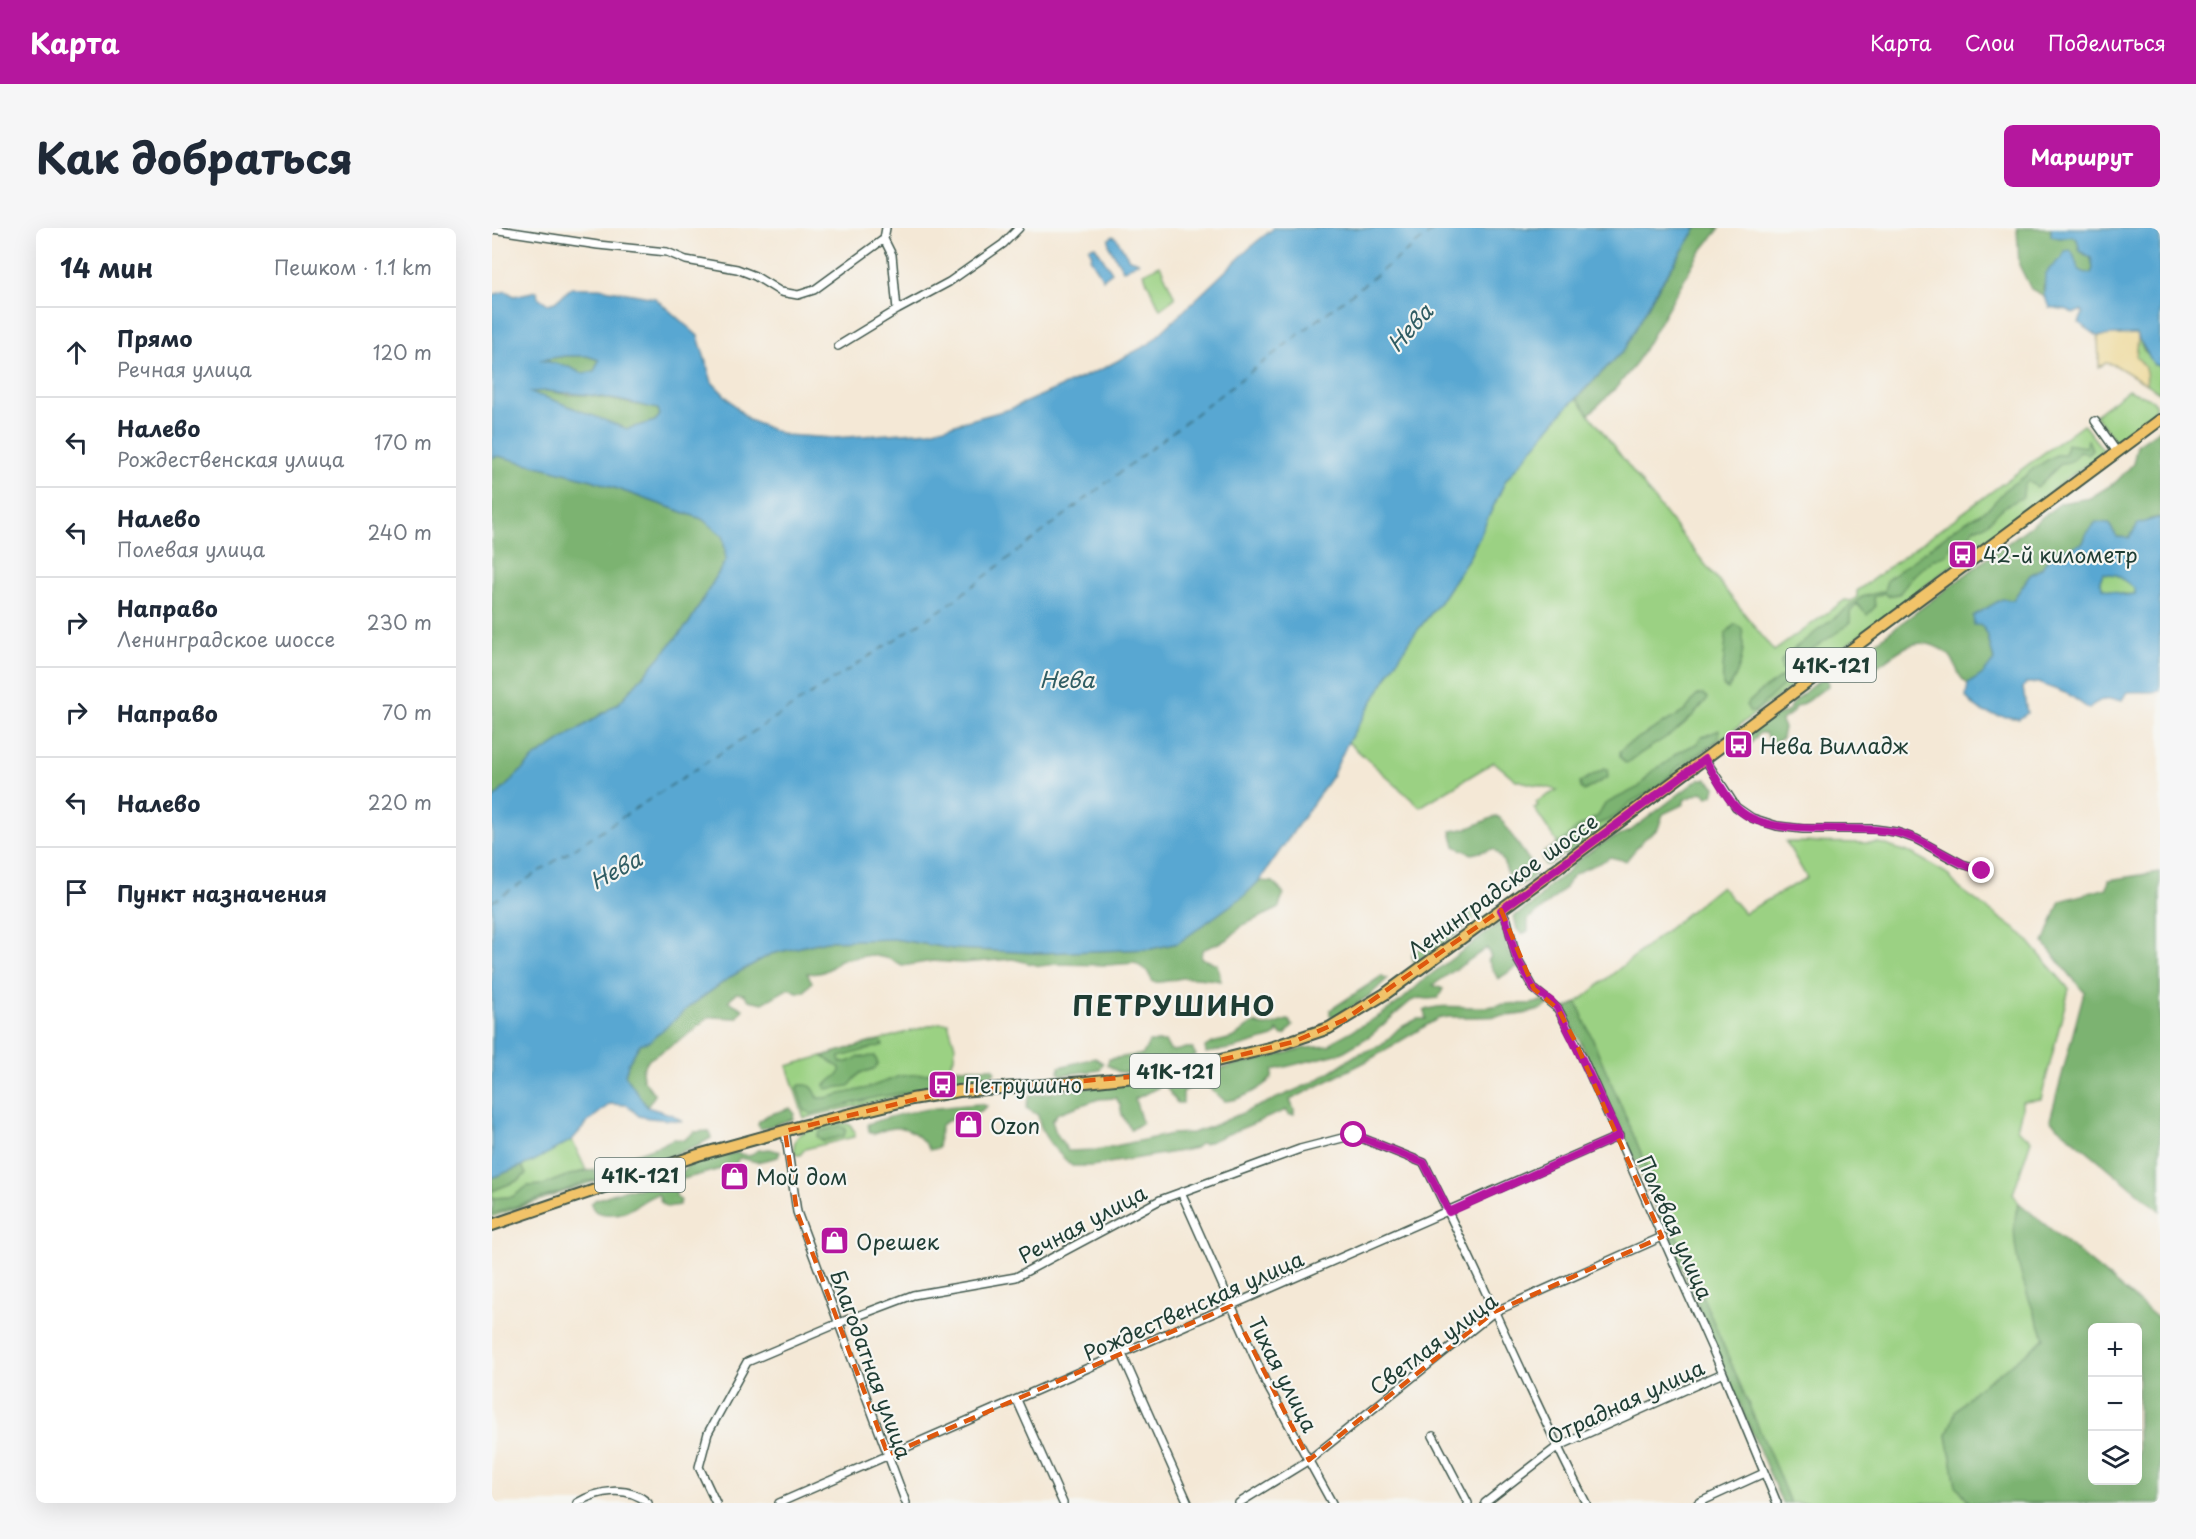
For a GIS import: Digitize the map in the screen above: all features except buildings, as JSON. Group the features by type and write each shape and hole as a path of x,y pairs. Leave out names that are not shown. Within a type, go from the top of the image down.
{"main road":[{"name":"Ленинградское шоссе","path":"492,1225 698,1155 912,1099 959,1091 1164,1074 1293,1042 1329,1028 1359,1011 1501,910 2160,420"}],"street":[{"path":"886,228 884,239 892,255 897,310"},
{"path":"838,346 949,282 1003,244 1019,228"},
{"path":"492,229 598,245 667,252 686,260 737,269 755,276 781,292 798,295 814,290 884,239"},
{"path":"2095,421 2117,452"},
{"path":"1705,759 1736,807 1752,818 1777,826 1803,829 1874,829 1896,832 1916,839 1974,869 1987,872"},
{"name":"Полевая улица","path":"1501,910 1516,957 1534,989 1558,1009 1619,1136 1723,1373 1777,1503"},
{"name":"Благодатная улица","path":"785,1131 797,1212 906,1503"},
{"name":"Речная улица","path":"716,1503 699,1467 708,1433 747,1362 913,1295 1016,1277 1160,1200 1300,1149 1354,1135 1424,1163 1449,1212 1557,1447 1586,1503"},
{"name":"Рождественская улица","path":"779,1503 1619,1136"},
{"name":"Тихая улица","path":"1181,1192 1266,1383 1332,1503"},
{"name":"Светлая улица","path":"1239,1503 1309,1460 1494,1312 1662,1237"},
{"path":"1122,1354 1188,1503"},
{"name":"Отрадная улица","path":"1485,1503 1557,1447 1723,1373"},
{"path":"1017,1400 1063,1503"},
{"path":"1433,1436 1468,1503"},
{"path":"1698,1503 1764,1473"},
{"path":"577,1503 600,1492 615,1491 629,1492 648,1503"}],"highlighted area":[{"path":"1501,910 1534,989 1558,1009 1576,1043 1662,1237 1494,1312 1309,1460 1231,1306 888,1455 797,1212 785,1131 942,1093 1164,1074 1293,1042 1344,1020"}],"green space":[{"path":"1697,228 1720,228 1698,255 1635,365 1615,389 1589,414 1577,398 1625,349 1656,292"},
{"path":"2017,228 2051,228 2052,236 2060,238 2072,236 2077,239 2080,251 2091,258 2093,268 2091,274 2083,273 2062,257 2043,287 2044,296 2031,289 2019,265"},
{"path":"1160,265 1175,298 1160,309 1143,273"},
{"path":"2138,337 2144,351 2149,354 2154,365 2158,365 2160,369 2160,393 2146,384 2145,369 2136,357"},
{"path":"565,356 587,356 599,360 594,372 581,373 567,366 539,360"},
{"path":"2128,390 2153,400 2156,406 2151,416 2116,442 2095,415"},
{"path":"547,391 569,395 588,395 658,409 660,415 655,421 627,429 527,392"},
{"path":"1577,398 1774,651 1845,600 1851,601 1857,597 1857,591 2083,424 2104,451 1566,856 1534,808 1538,806 1536,802 1557,790 1516,780 1494,762 1420,807 1348,742 1409,641 1440,602 1470,556 1506,480"},
{"path":"2160,429 2160,517 2150,519 2130,538 2117,537 2108,523 2087,532 2083,543 2051,554 2042,568 2030,575 2013,600 2000,601 1992,605 1981,625 1987,633 1994,661 1983,674 1968,684 1961,677 1948,654 1935,646 1923,643 1901,650 1857,677 1848,674 1847,664 2061,503 2090,498 2116,482 2133,464 2137,445"},
{"path":"2088,440 2092,449 2088,454 2079,451 2073,460 2062,463 2037,487 2028,481 2024,485 2023,497 2004,507 1984,526 1974,528 1968,538 1952,545 1946,555 1933,560 1914,575 1899,594 1888,596 1884,593 1874,597 1875,607 1867,615 1857,604 1850,612 1850,622 1845,627 1808,652 1811,661 1806,670 1786,683 1754,712 1750,712 1746,705 1761,691 1787,673 1782,670 1781,661 1788,653 1862,597 1884,591 1887,580 1960,525 1989,508 2008,487 2056,455 2065,455 2067,444 2085,447"},
{"path":"498,456 592,480 702,519 723,536 726,560 689,623 619,703 535,757 492,800 492,458"},
{"path":"2103,573 2117,575 2136,589 2135,594 2118,593 2102,588 2100,581"},
{"path":"1735,624 1742,629 1742,653 1739,668 1728,689 1723,686 1726,633"},
{"path":"1827,678 1828,686 1794,708 1793,712 1781,721 1784,728 1782,738 1775,742 1768,739 1765,733 1759,733 1749,746 1744,744 1744,740 1763,721 1789,711 1790,706 1807,690"},
{"path":"1703,694 1708,698 1674,732 1629,762 1625,763 1620,757 1620,752 1626,745 1685,711 1697,695"},
{"path":"1719,730 1716,742 1679,766 1659,786 1631,802 1611,819 1598,824 1592,833 1549,865 1545,865 1542,858 1544,852 1598,816 1605,804 1639,787 1652,771 1677,753 1696,744 1702,737"},
{"path":"1607,769 1608,777 1584,791 1581,788 1580,782"},
{"path":"1699,779 1707,779 1715,787 1713,795 1708,797 1702,792 1684,800 1684,804 1663,814 1658,829 1643,840 1626,861 1610,857 1576,874 1560,893 1528,919 1528,931 1522,934 1517,929 1514,916 1530,906 1549,885 1566,874 1575,862 1608,840 1630,831"},
{"path":"1496,816 1500,818 1535,869 1532,878 1515,887 1512,886 1503,861 1493,849 1472,854 1455,846 1451,831 1469,828"},
{"path":"1786,842 1879,843 1913,854 1946,873 1959,888 2023,935 2069,989 2041,1099 2022,1101 2017,1129 2031,1140 2013,1194 2019,1203 2016,1211 2040,1327 2045,1338 1956,1410 1947,1436 1956,1485 1970,1503 1790,1503 1577,1003 1721,886 1744,913 1807,878"},
{"path":"2160,872 2160,1211 2050,1120 2084,992 2044,943 2060,901 2107,888 2109,880"},
{"path":"1259,881 1273,882 1284,894 1278,909 1243,925 1228,939 1202,950 1201,958 1217,964 1221,981 1182,978 1153,982 1147,971 1135,963 1040,966 1013,959 962,963 933,961 902,966 890,959 871,955 839,960 825,971 807,973 812,982 804,992 797,992 789,988 763,1003 749,1000 744,994 736,993 728,1001 743,1009 737,1018 709,1017 686,1036 648,1060 642,1070 643,1079 655,1095 647,1107 625,1075 629,1062 640,1043 732,976 771,954 826,941 894,939 954,949 1038,953 1151,949 1178,943 1245,895"},
{"path":"1469,911 1474,918 1461,930 1430,954 1415,962 1413,960 1412,954 1455,922 1460,921"},
{"path":"1501,922 1504,924 1507,947 1517,967 1498,979 1488,960 1491,957 1487,948 1433,985 1443,989 1438,998 1420,998 1411,1001 1370,1036 1341,1053 1273,1070 1272,1078 1244,1096 1225,1101 1207,1086 1191,1087 1183,1092 1183,1103 1177,1103 1167,1088 1180,1081 1233,1065 1305,1048 1329,1046 1335,1040 1379,1016 1402,1000 1425,979"},
{"path":"1382,976 1387,979 1369,996 1336,1017 1330,1016 1330,1010"},
{"path":"1543,1000 1548,1005 1529,1013 1437,1019 1367,1061 1290,1100 1294,1115 1289,1115 1286,1110 1204,1144 1201,1143 1195,1148 1181,1151 1091,1166 1072,1166 1046,1137 1038,1115 1026,1108 1029,1096 1157,1078 1159,1087 1135,1099 1142,1123 1131,1130 1116,1098 1099,1099 1058,1113 1052,1121 1056,1133 1068,1151 1096,1150 1172,1134 1192,1133 1314,1082 1356,1055 1382,1045 1399,1028 1417,1019 1426,1019 1424,1011 1438,1007 1485,1007 1534,1003"},
{"path":"1577,1003 1790,1503 1782,1503 1643,1178 1564,1011"},
{"path":"1289,1020 1293,1026 1285,1035 1281,1035 1277,1030 1273,1037 1235,1048 1206,1053 1205,1047 1209,1044 1234,1037 1252,1024 1268,1026"},
{"path":"939,1023 948,1023 955,1046 950,1067 955,1085 948,1085 945,1080 941,1080 938,1087 804,1118 787,1066"},
{"path":"880,1040 883,1045 840,1057 840,1062 848,1062 859,1057 875,1056 878,1064 874,1069 860,1073 849,1086 826,1089 824,1086 840,1073 840,1068 822,1056"},
{"path":"1149,1042 1165,1042 1173,1051 1192,1048 1196,1055 1171,1064 1126,1072 1118,1071 1107,1065 1109,1059 1143,1054"},
{"path":"1095,1058 1103,1063 1100,1070 1061,1075 1059,1073 1059,1067"},
{"path":"955,1068 993,1068 995,1072 986,1079 949,1081 945,1071"},
{"path":"933,1073 935,1082 920,1090 877,1097 811,1114 804,1110 797,1088 800,1085 810,1086 818,1098 825,1098 867,1088 900,1076"},
{"path":"979,1104 987,1106 977,1113 952,1119 941,1125 938,1148 930,1150 918,1136 906,1129 891,1128 874,1134 869,1131 868,1124 896,1115"},
{"path":"790,1108 794,1113 793,1119 761,1129 758,1125 759,1121 768,1115"},
{"path":"843,1123 850,1125 855,1132 854,1137 805,1149 800,1155 796,1155 794,1146 796,1139 802,1133 818,1126"},
{"path":"840,1126 846,1129 844,1136 823,1141 817,1136 820,1131"},
{"path":"709,1131 711,1138 676,1154 616,1173 610,1173 608,1169 621,1159 673,1139 684,1140 694,1132"},
{"path":"572,1140 586,1170 543,1185 528,1186 512,1197 492,1198 492,1191 519,1180 526,1174 522,1166"},
{"path":"770,1149 780,1152 778,1157 757,1162 739,1158 735,1165 683,1179 681,1174 687,1166 716,1155 737,1153 749,1156 758,1150"},
{"path":"522,1166 526,1174 519,1180 492,1191 492,1178"},
{"path":"594,1169 598,1180 587,1181 492,1214 493,1198 512,1197 528,1186 543,1185"},
{"path":"670,1177 676,1186 676,1196 681,1201 679,1205 667,1207 661,1202 658,1194 622,1213 598,1213 591,1204 595,1200 627,1189 638,1189 651,1182"},
{"path":"598,1180 492,1217 492,1214 587,1181"},
{"path":"2019,1203 2160,1320 2160,1503 1970,1503 1956,1485 1947,1435 1956,1410 1975,1390 2045,1338 2020,1272 2014,1235"}],"sand":[{"path":"2136,334 2138,337 2136,357 2145,369 2146,384 2115,365 2106,363 2099,367 2098,336"}],"water":[{"name":"Нева","path":"1274,228 1697,228 1656,291 1625,349 1566,408 1506,480 1470,556 1440,602 1409,641 1348,742 1332,776 1259,881 1245,895 1178,943 1151,949 1038,953 954,949 894,939 826,941 771,954 732,976 690,1006 650,1041 640,1044 629,1062 625,1075 647,1107 673,1115 682,1121 639,1116 627,1105 610,1104 589,1121 572,1140 534,1161 492,1178 492,800 535,757 619,703 689,623 726,560 723,536 702,519 592,480 498,456 492,458 492,295 506,291 514,296 537,291 538,297 548,304 555,302 571,288 599,288 655,298 698,336 712,382 749,420 785,435 834,438 930,431 1010,409 1104,368 1149,344 1255,243","holes":["565,356 587,356 599,360 594,372 581,373 567,366 540,360","547,391 624,401 658,409 660,415 655,421 627,429 529,392"]},
{"path":"2051,228 2160,228 2160,369 2158,365 2154,365 2136,334 2098,336 2079,323 2082,310 2073,314 2068,310 2049,307 2044,296 2045,273 2062,257 2064,251 2070,250 2081,271 2091,274 2093,268 2091,258 2080,251 2077,239 2072,236 2060,238 2051,236"},
{"path":"1113,236 1129,259 1139,262 1123,270 1109,246 1109,239"},
{"path":"1095,246 1112,272 1103,279 1090,258 1092,255 1089,248"},
{"path":"2160,517 2160,691 2127,692 2122,700 2100,701 2089,709 2068,694 2038,683 2026,683 2023,688 2027,713 2019,719 1983,712 1972,704 1966,697 1968,684 1983,674 1994,660 1987,633 1981,625 1974,625 1973,616 2002,599 2013,600 2030,575 2042,568 2051,554 2083,543 2087,532 2096,522 2108,523 2117,537 2129,538 2138,524","holes":["2103,573 2117,575 2135,589 2135,594 2125,595 2103,588 2100,581"]}],"ferry route":[{"path":"492,902 948,605 1437,228"}],"place":[{"name":"42-й километр","path":"1962,554"},
{"name":"Нева Вилладж","path":"1739,745"},
{"name":"Петрушино","path":"943,1084"},
{"name":"Ozon","path":"969,1125"},
{"name":"Мой дом","path":"735,1176"},
{"name":"Орешек","path":"835,1241"}],"district":[{"name":"ПЕТРУШИНО","path":"1174,1004"}],"route":[{"path":"1354,1135 1424,1163 1449,1212 1619,1136 1558,1009 1534,989 1516,957 1501,910 1705,759 1736,807 1752,818 1777,826 1803,829 1874,829 1896,832 1916,839 1962,864 1982,871"}]}
